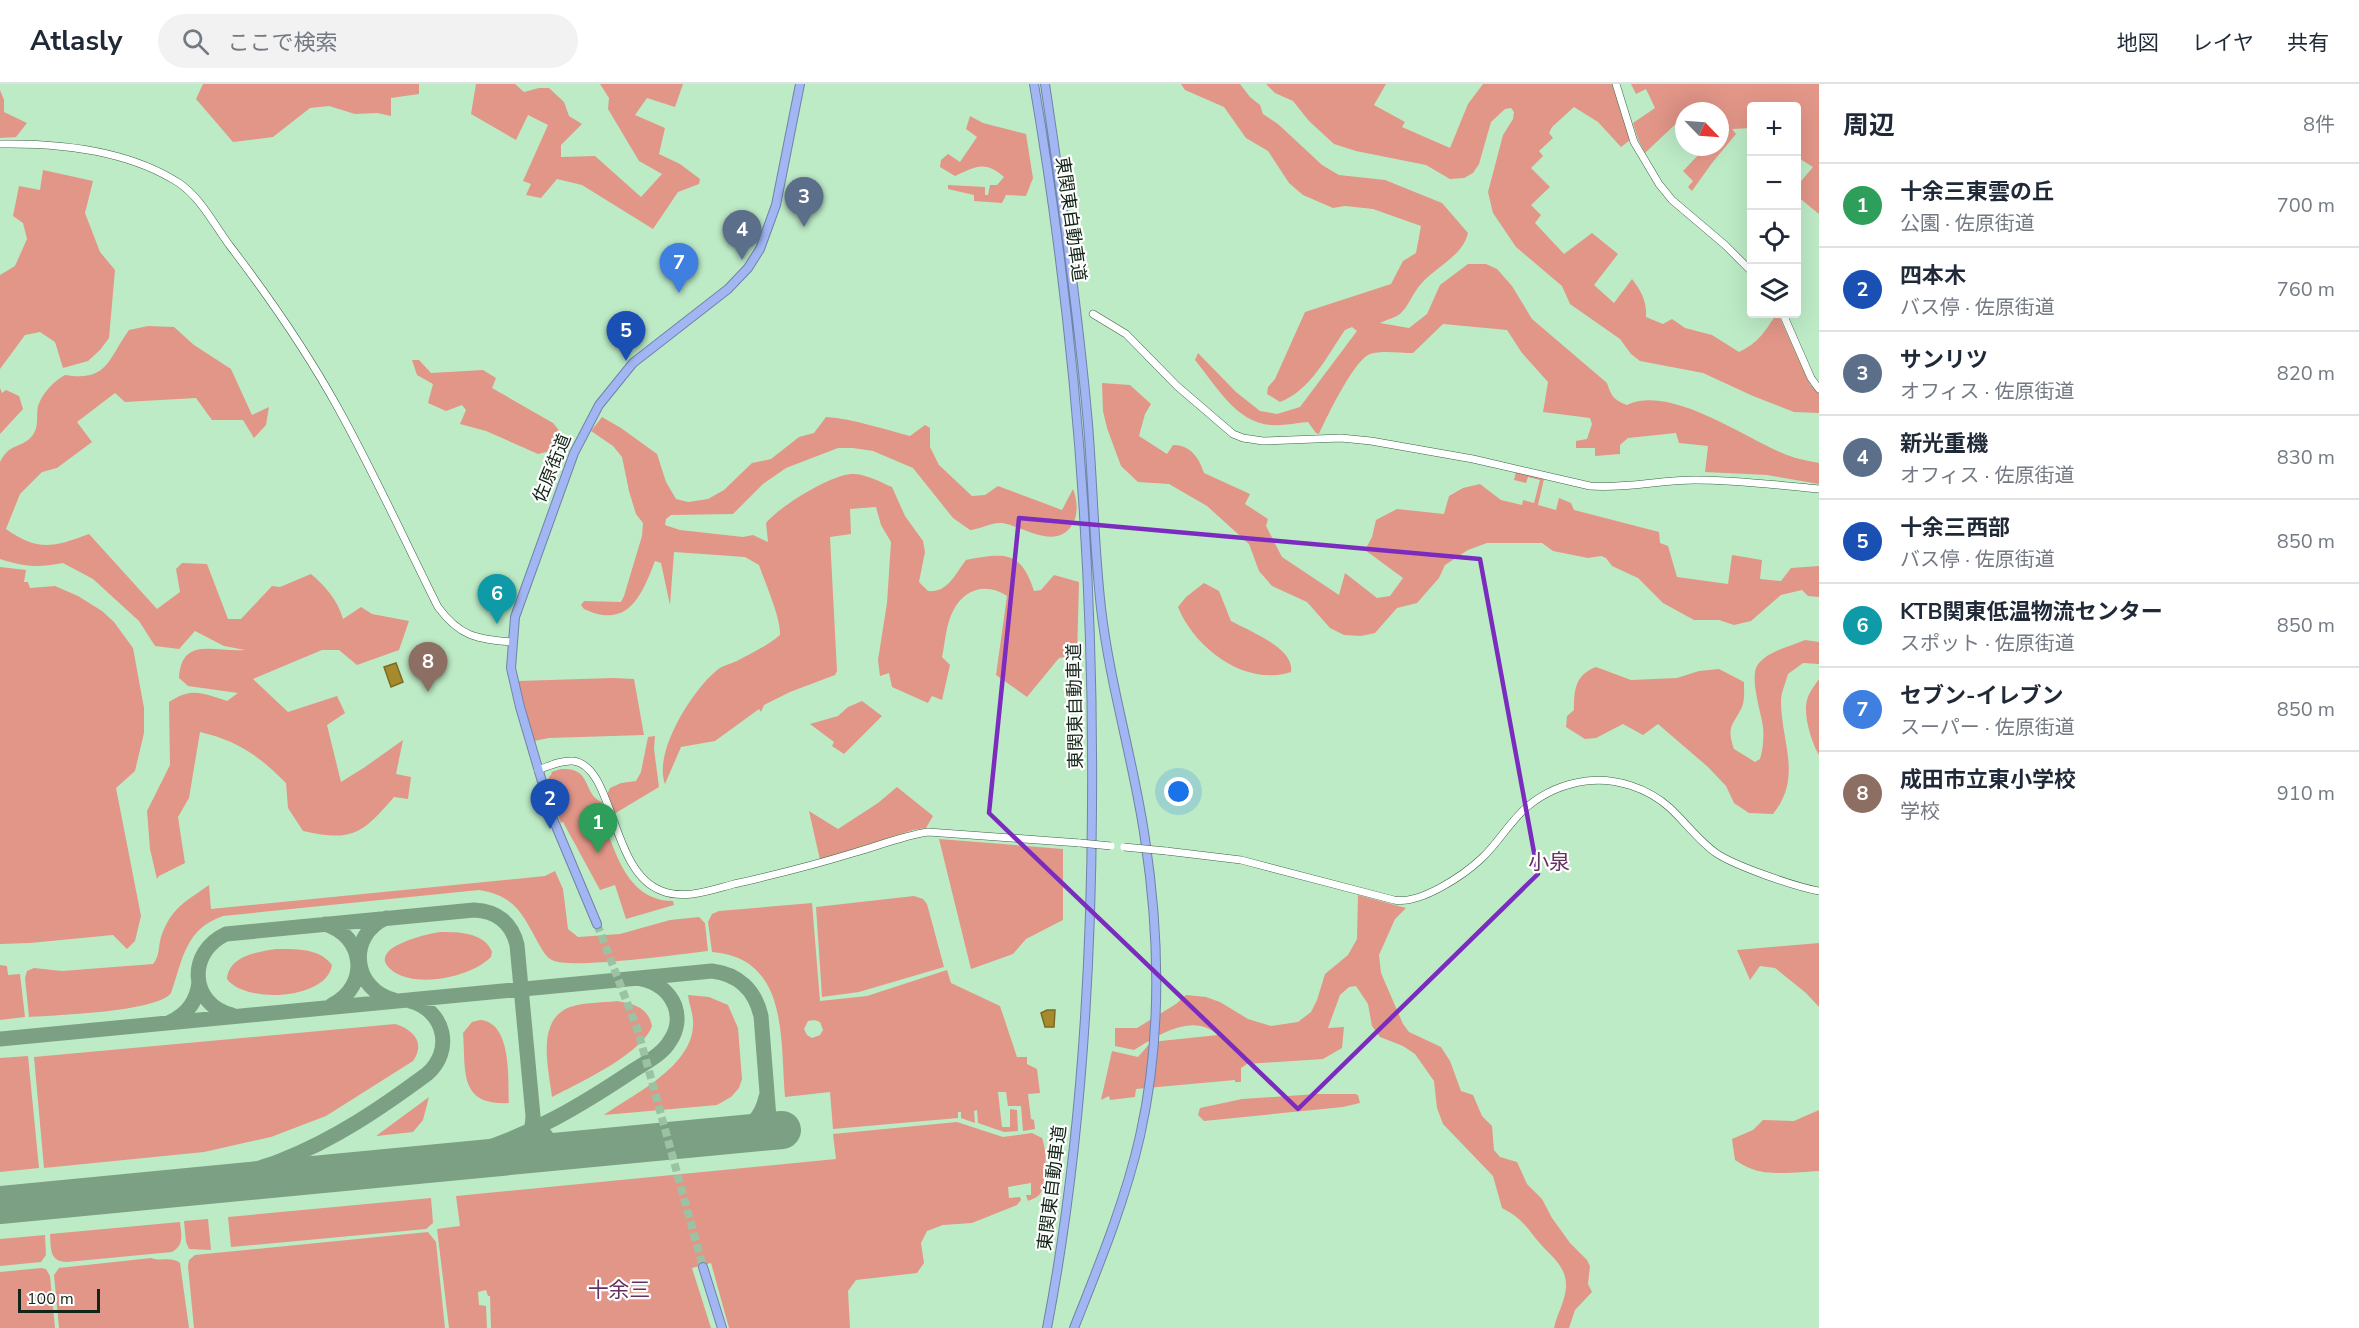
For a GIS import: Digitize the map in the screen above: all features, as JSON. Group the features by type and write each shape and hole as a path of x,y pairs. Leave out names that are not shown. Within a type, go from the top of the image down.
{"highway":[{"name":"佐原街道","path":"597,924 553,819 513,675 512,642 521,598 574,453 599,405 633,363 728,288 748,267 760,249 776,205 800,84"},
{"name":"東関東自動車道","path":"1034,84 1059,249 1072,366 1084,506 1092,671 1092,869 1084,1041 1064,1224 1047,1328"},
{"name":"東関東自動車道","path":"1045,84 1078,329 1088,424 1098,580 1108,652 1145,837 1153,895 1156,951 1156,1006 1149,1093 1140,1138 1114,1223 1074,1328"},
{"path":"703,1267 722,1328"}],"street":[{"path":"1616,84 1634,142 1659,184 1672,200 1747,267"},
{"path":"0,144 33,143 93,150 113,155 170,179 193,196 259,283 338,408 438,607 453,625 466,634 481,639 512,642"},
{"path":"1093,314 1126,334 1177,386 1233,434 1254,441 1341,438 1371,441 1473,459 1607,488 1693,480 1785,484 1819,489"},
{"path":"1785,318 1811,378 1819,389"},
{"path":"538,770 571,761 589,768 598,783 634,870 654,888 677,894 695,893 796,870 905,836 928,832 1080,843 1241,860 1394,900 1407,901 1422,897 1482,858 1525,808 1545,794 1573,783 1606,781 1634,787 1661,801 1708,847 1723,858 1819,891"}],"highlighted area":[{"path":"1019,518 1480,559 1538,874 1298,1109 989,813"}],"shaded area":[{"path":"203,84 419,84 419,94 391,98 391,116 377,113 355,114 329,106 310,108 273,137 233,142 196,99"},
{"path":"476,84 515,84 524,92 549,88 564,102 569,116 582,124 561,145 561,157 595,156 641,197 662,174 639,161 608,109 609,98 600,84 683,84 675,107 647,98 635,115 665,128 659,154 680,164 700,179 699,184 678,192 653,229 582,185 557,179 541,198 526,195 531,184 523,181 548,125 528,115 516,140 471,114"},
{"path":"1181,84 1240,84 1260,105 1263,114 1278,124 1322,165 1339,175 1385,180 1442,203 1468,233 1460,248 1420,285 1401,313 1380,323 1409,328 1427,314 1440,285 1468,264 1486,264 1497,269 1512,286 1532,319 1607,383 1612,394 1619,401 1627,405 1645,400 1665,402 1708,416 1787,455 1819,463 1819,484 1767,475 1705,472 1708,446 1679,443 1676,433 1628,438 1620,445 1620,454 1595,456 1595,448 1576,448 1576,441 1587,439 1592,424 1590,418 1543,412 1548,382 1522,353 1507,330 1443,324 1413,353 1370,354 1349,377 1319,434 1308,422 1271,425 1259,423 1247,417 1227,401 1195,360 1198,353 1236,392 1260,411 1277,414 1300,407 1357,331 1352,327 1345,330 1309,381 1291,397 1280,402 1267,394 1268,387 1275,379 1305,312 1391,284 1403,261 1416,253 1421,226 1373,209 1345,206 1333,208 1303,195 1289,183 1268,151 1246,138 1224,107 1185,90"},
{"path":"1266,84 1386,84 1374,105 1405,122 1402,127 1450,148 1468,104 1483,84 1612,84 1630,140 1621,147 1598,122 1574,107 1552,127 1549,133 1553,138 1539,151 1543,156 1531,168 1550,187 1531,205 1541,215 1535,223 1564,254 1592,233 1618,254 1594,285 1614,303 1632,279 1643,296 1646,317 1663,324 1672,319 1685,328 1712,335 1739,352 1756,341 1773,318 1780,318 1810,384 1819,393 1819,413 1794,412 1703,373 1640,361 1631,354 1620,339 1570,304 1562,286 1516,247 1493,213 1488,192 1503,135 1513,119 1514,112 1511,108 1505,109 1491,122 1479,164 1473,173 1464,178 1450,179 1426,165 1356,151 1334,144 1309,121 1293,101 1275,93"},
{"path":"1631,84 1819,84 1819,214 1801,199 1801,181 1813,167 1801,160 1801,102 1747,102 1747,128 1732,129 1736,134 1729,142 1729,102 1675,102 1675,125 1645,153 1633,123 1655,108 1646,89 1636,94"},
{"path":"0,90 4,100 4,112 27,123 16,137 0,138"},
{"path":"970,116 983,123 1026,134 1033,178 1026,196 1006,195 1002,203 974,201 974,195 948,189 948,185 985,187 985,195 988,195 990,185 997,185 1004,177 991,168 985,167 974,168 955,176 940,167 941,160 948,154 960,162 977,137 966,129"},
{"path":"1697,156 1718,156 1692,191 1688,187 1693,181 1683,171"},
{"path":"43,170 93,181 85,213 100,252 115,270 109,338 88,361 63,368 55,342 40,332 25,335 0,369 0,275 15,266 27,239 23,223 13,216 19,186 40,190"},
{"path":"148,326 174,327 194,345 231,369 252,415 269,407 266,425 254,438 243,420 212,420 196,398 125,402 115,393 77,422 92,442 57,468 42,472 20,494 6,529 28,541 46,545 66,542 89,534 157,609 180,592 176,569 182,563 207,564 228,619 241,619 272,586 280,587 311,574 338,605 343,619 361,607 372,614 409,621 399,650 357,665 339,650 322,650 253,679 288,712 337,696 345,713 327,725 341,782 403,740 396,774 411,777 408,799 394,797 373,819 355,832 334,836 303,831 288,808 286,783 276,773 247,750 226,740 200,732 189,798 178,817 185,863 157,879 150,849 147,811 170,765 169,702 191,693 204,694 227,701 238,693 188,686 179,678 181,665 186,656 193,651 202,649 245,650 224,646 195,631 179,649 155,646 139,621 93,579 63,563 31,566 0,559 0,462 4,455 34,433 38,406 53,384 65,375 90,375 99,371 111,359 129,330"},
{"path":"412,360 419,360 431,373 483,370 496,378 492,388 553,423 562,434 561,443 550,451 538,454 486,431 460,424 466,410 462,405 446,411 428,403 433,384 417,375"},
{"path":"1102,383 1130,385 1151,404 1145,414 1139,436 1167,454 1173,445 1185,447 1200,462 1204,473 1250,494 1245,504 1268,519 1266,526 1282,557 1339,595 1345,573 1377,598 1390,596 1403,578 1365,550 1372,537 1376,520 1397,509 1444,514 1449,496 1463,488 1480,484 1501,500 1522,505 1523,500 1534,503 1540,480 1528,477 1526,483 1514,480 1516,472 1544,479 1538,505 1556,510 1559,498 1571,503 1574,510 1659,532 1660,543 1668,546 1677,577 1728,584 1732,555 1762,560 1760,579 1781,581 1791,568 1819,566 1819,597 1808,596 1802,590 1781,595 1751,621 1734,625 1719,620 1694,620 1663,603 1638,578 1612,566 1606,558 1601,556 1588,558 1553,551 1542,543 1487,543 1468,550 1445,565 1439,578 1417,603 1397,608 1375,633 1361,636 1344,635 1330,628 1307,602 1272,586 1259,571 1249,544 1207,506 1169,484 1138,482 1121,466 1103,411"},
{"path":"0,388 2,393 6,390 19,396 23,409 0,434"},
{"path":"602,417 657,454 666,482 676,499 688,502 708,499 724,490 752,463 771,459 799,437 814,433 826,417 858,422 910,436 925,425 930,428 930,447 939,465 972,496 985,495 998,486 1062,510 1073,489 1076,497 1076,517 1065,533 1048,537 1002,523 970,530 953,518 913,468 873,451 838,448 786,468 763,484 733,514 671,515 666,519 665,525 680,530 743,537 753,535 768,542 766,523 793,501 830,480 851,474 867,476 892,487 905,516 923,541 925,552 919,582 928,591 935,591 946,586 966,560 991,556 1009,557 1017,561 1029,578 1034,591 1041,590 1054,575 1079,582 1077,657 1059,658 1027,697 996,675 1007,596 991,589 976,590 963,597 958,603 947,628 942,657 950,665 942,700 932,696 928,703 892,687 889,673 880,676 878,660 887,603 891,542 881,525 876,507 850,509 851,534 830,537 837,671 835,675 790,692 764,705 761,712 759,709 715,741 681,747 665,784 663,771 670,739 686,707 696,693 718,669 775,639 780,635 780,628 759,565 745,557 674,552 670,605 661,563 655,561 645,586 631,606 612,615 584,609 581,605 584,601 621,602 642,536 643,523 636,514 622,457 613,446 591,431"},
{"path":"0,567 26,570 24,582 28,582 30,588 55,586 78,596 102,611 114,622 133,648 144,708 144,733 135,771 116,788 141,916 135,941 127,949 113,935 0,944"},
{"path":"1204,583 1219,591 1231,621 1269,641 1286,655 1291,672 1274,675 1257,674 1240,669 1224,661 1196,637 1178,607 1186,597"},
{"path":"1805,640 1819,642 1819,664 1803,663 1788,674 1784,687 1781,701 1789,773 1782,800 1773,814 1749,813 1734,803 1726,786 1708,767 1658,724 1643,735 1623,724 1596,738 1585,739 1566,727 1567,716 1574,710 1577,684 1584,674 1596,667 1631,680 1677,678 1699,671 1719,669 1744,682 1743,704 1732,726 1731,735 1734,749 1755,762 1760,759 1763,748 1763,727 1755,684 1756,669 1768,655"},
{"path":"396,663 403,682 391,687 384,667"},
{"path":"634,679 644,735 549,738 534,741 518,681"},
{"path":"1819,679 1819,755 1808,728 1806,706 1809,694"},
{"path":"862,701 882,716 844,754 832,746 834,742 810,724 838,716 848,707"},
{"path":"655,736 654,749 659,787 614,814 607,795 610,788 621,783 636,781 641,772 648,737"},
{"path":"561,769 578,772 583,776 592,793 602,802 600,811 617,855 632,882 643,892 657,899 673,901 674,905 626,919 615,885 600,890 563,822 561,823 546,782 551,772"},
{"path":"897,787 933,816 926,828 913,830 820,860 809,811 838,829 878,803"},
{"path":"939,839 1063,849 1063,920 1026,939 1013,954 971,969"},
{"path":"555,871 563,889 568,929 578,937 620,934 670,920 699,917 705,923 708,951 651,958 562,963 548,957 529,925 511,902 479,890 223,916 210,922 193,937 183,957 171,993 162,999 147,1004 105,1011 29,1017 25,978 27,971 34,968 62,971 153,964 169,919 180,906 209,885 211,909 545,876"},
{"path":"1358,895 1406,908 1395,919 1379,955 1381,973 1403,1024 1409,1032 1441,1047 1450,1061 1461,1091 1473,1095 1482,1116 1492,1126 1494,1150 1500,1157 1517,1162 1527,1184 1542,1199 1552,1218 1590,1266 1588,1284 1592,1292 1575,1310 1569,1328 1554,1328 1566,1287 1564,1272 1522,1222 1502,1208 1493,1176 1443,1124 1437,1108 1434,1081 1415,1054 1403,1046 1380,1037 1372,1026 1368,1004 1356,986 1349,987 1340,995 1328,1028 1344,1027 1342,1048 1323,1059 1247,1064 1241,1068 1241,1082 1235,1082 1235,1080 1136,1089 1135,1097 1110,1100 1109,1096 1101,1100 1112,1051 1138,1057 1151,1042 1218,1035 1208,1028 1187,1026 1176,1028 1134,1050 1115,1046 1115,1028 1137,1028 1176,1004 1186,995 1206,997 1220,1002 1248,1019 1271,1026 1298,1022 1311,1012 1325,974 1348,955 1357,939"},
{"path":"914,896 923,899 927,904 944,967 859,992 822,997 816,907"},
{"path":"812,903 820,1001 867,996 947,970 951,983 1000,1006 1017,1057 1027,1057 1027,1064 1037,1069 1040,1093 1028,1094 1031,1119 1034,1120 1035,1129 1023,1131 1021,1106 1008,1106 1006,1092 998,1092 1002,1127 1010,1127 1010,1109 1017,1110 1018,1131 1004,1132 978,1123 977,1110 974,1111 975,1123 961,1118 961,1112 958,1112 958,1118 833,1129 830,1092 785,1097 780,1027 776,1005 768,985 755,969 737,958 712,952 708,922 712,914 719,911","holes":["808,1021 820,1022 823,1030 820,1035 812,1038 807,1035 804,1029"]},
{"path":"440,932 470,934 477,937 488,945 492,952 491,957 471,970 458,975 430,980 405,977 394,972 386,964 385,956 399,944"},
{"path":"1819,943 1819,1007 1806,993 1775,968 1760,966 1750,980 1737,950"},
{"path":"276,949 314,952 327,959 332,965 327,977 316,985 284,995 250,992 236,987 227,979 229,971 238,960 245,956"},
{"path":"0,965 7,966 8,975 20,974 25,1017 0,1020"},
{"path":"688,995 709,997 728,1005 738,1028 742,1079 739,1088 731,1097 717,1105 604,1115 659,1078 682,1054 690,1041 693,1026"},
{"path":"617,1001 634,1005 647,1014 652,1026 646,1037 608,1067 552,1097 547,1047 552,1023 559,1013 575,1005"},
{"path":"1055,1010 1054,1027 1045,1027 1041,1013"},
{"path":"480,1020 490,1023 498,1030 503,1041 508,1067 509,1103 481,1099 468,1083 465,1072 463,1033 472,1022"},
{"path":"395,1024 407,1029 416,1038 418,1048 413,1061 326,1116 271,1137 204,1152 44,1168 34,1057"},
{"path":"28,1056 39,1168 0,1172 0,1058"},
{"path":"1355,1094 1358,1095 1360,1103 1343,1107 1204,1121 1198,1115 1200,1108 1242,1099"},
{"path":"429,1097 423,1120 413,1132 376,1136"},
{"path":"1819,1110 1819,1171 1785,1173 1759,1171 1735,1160 1732,1139 1753,1130 1763,1120 1794,1121"},
{"path":"957,1122 1003,1137 1032,1133 1042,1138 1046,1166 1040,1194 1028,1201 1026,1195 1031,1195 1031,1183 1008,1187 1009,1198 1020,1197 1021,1200 1017,1205 972,1223 943,1225 927,1231 921,1243 924,1263 917,1273 856,1280 848,1291 850,1328 729,1328 711,1263 692,1268 711,1328 491,1328 490,1296 486,1290 478,1292 479,1305 486,1306 487,1328 449,1328 437,1229 460,1226 456,1196 836,1159 833,1134"},
{"path":"431,1198 433,1223 426,1229 231,1247 228,1217"},
{"path":"208,1219 211,1250 189,1249 184,1221"},
{"path":"180,1222 181,1243 172,1252 67,1262 57,1260 51,1249 50,1234"},
{"path":"428,1232 436,1242 445,1328 194,1328 188,1266 189,1260 195,1255"},
{"path":"45,1235 46,1255 41,1262 0,1266 0,1239"},
{"path":"151,1258 180,1263 189,1328 59,1328 54,1275 59,1268"},
{"path":"46,1269 50,1276 55,1328 0,1328 0,1272"}],"taxiway":[{"path":"232,1015 218,1009 207,1000 198,977 199,965 204,953 213,942 226,934 474,910 490,913 502,920 511,930 517,945 533,1116 531,1130 527,1140 520,1147 502,1156 411,1166"},
{"path":"386,918 373,926 365,937 360,949 360,962 363,974 370,986 380,994 394,1000"},
{"path":"325,924 338,930 348,939 355,950 358,962 353,986 344,997 332,1005"},
{"path":"0,1039 712,971 730,976 744,985 750,991 758,1007 761,1016 770,1131"},
{"path":"472,1153 515,1138 574,1108 612,1085 667,1046 676,1029 675,1006 661,988 641,979"},
{"path":"170,1022 187,1011 196,995 199,982"},
{"path":"183,1188 256,1169 300,1153 356,1122 427,1074 441,1054 442,1032 431,1013 410,1001"},
{"path":"732,1135 754,1121 762,1110 766,1097"},
{"path":"535,1122 549,1140 571,1150"}],"runway":[{"path":"0,1205 782,1130"}],"tunnel":[{"path":"597,924 638,1031 703,1267"}],"place":[{"name":"サンリツ","path":"804,227"},
{"name":"新光重機","path":"742,260"},
{"name":"セブン-イレブン","path":"679,293"},
{"name":"十余三西部","path":"626,361"},
{"name":"KTB関東低温物流センター","path":"497,624"},
{"name":"成田市立東小学校","path":"428,692"},
{"name":"四本木","path":"550,829"},
{"name":"十余三東雲の丘","path":"598,853"}],"district":[{"name":"小泉","path":"1549,862"},
{"name":"十余三","path":"619,1290"}]}
